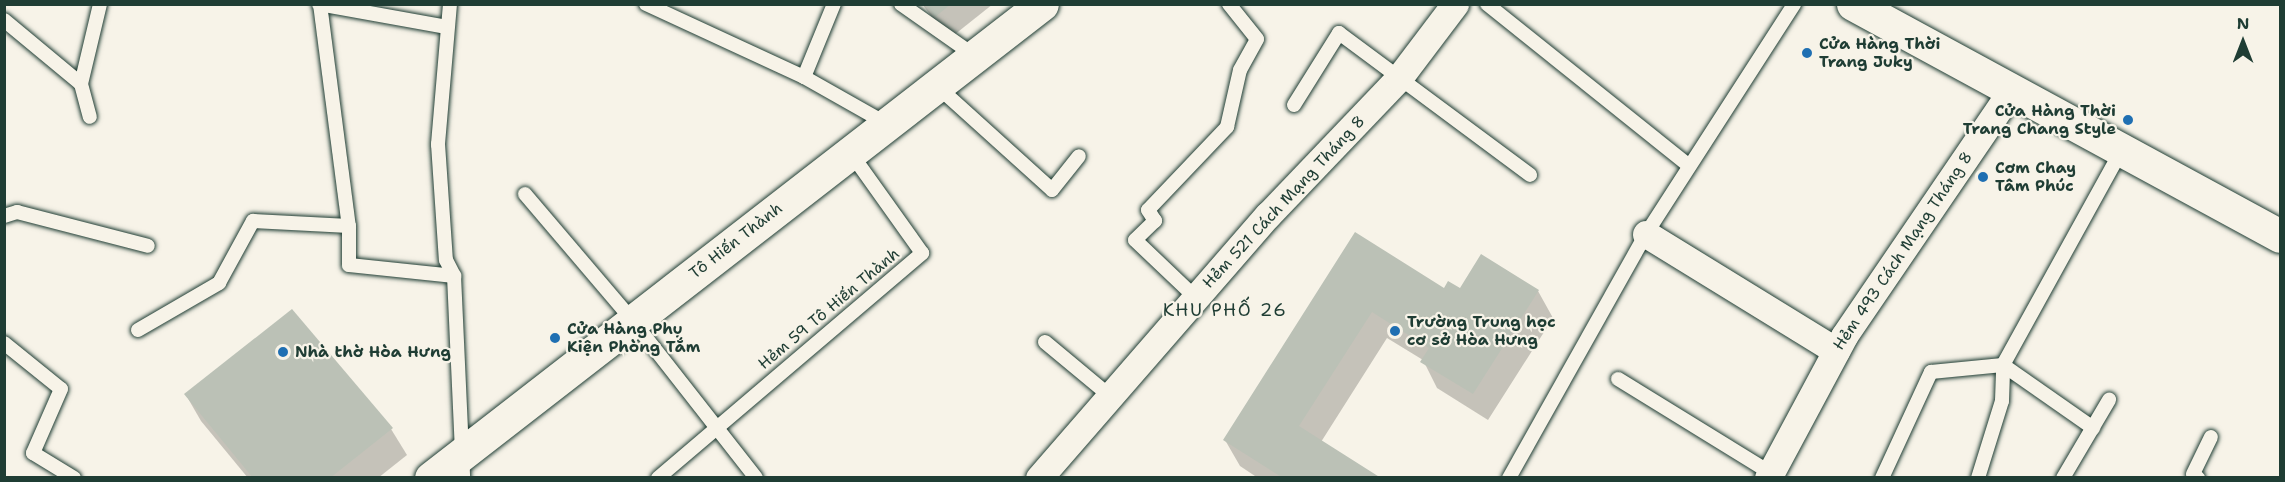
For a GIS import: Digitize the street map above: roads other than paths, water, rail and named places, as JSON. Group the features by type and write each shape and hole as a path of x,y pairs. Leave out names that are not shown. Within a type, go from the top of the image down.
{"main road":[{"name":"Tô Hiến Thành","path":"431,477 463,465 633,321 1042,4"},
{"path":"1853,4 2011,92 2280,236"}],"street":[{"name":"Hẻm 521 Cách Mạng Tháng 8","path":"1039,477 1196,298 1399,78 1455,4"},
{"name":"Hẻm 493 Cách Mạng Tháng 8","path":"1769,475 1836,351 2011,92"},
{"name":"Hẻm 493 Cách Mạng Tháng 8","path":"1646,234 1836,351"}],"lane":[{"path":"90,117 81,84 100,4"},
{"path":"450,4 438,144 446,260 454,276 463,465"},
{"path":"646,4 804,77 887,124"},
{"path":"804,77 834,4"},
{"path":"901,4 975,56"},
{"path":"1196,298 1135,240 1155,221 1148,210 1227,127 1240,70 1257,39 1228,4"},
{"path":"1487,4 1689,166"},
{"path":"1509,477 1646,234 1794,4"},
{"path":"447,27 320,5 350,226 350,265 454,276"},
{"path":"5,22 81,84"},
{"path":"1294,105 1339,33 1530,175"},
{"path":"937,86 1052,190 1079,156"},
{"path":"1978,477 2002,401 2003,365 2121,151"},
{"name":"Hẻm 59 Tô Hiến Thành","path":"717,425 922,253 850,152"},
{"path":"525,194 633,321 756,477"},
{"path":"4,216 17,212 148,246"},
{"path":"138,330 219,283 253,221 350,226"},
{"path":"1045,342 1110,396"},
{"path":"4,343 61,389 33,453 74,477"},
{"path":"1882,477 1931,372 2003,365 2093,428"},
{"path":"1618,379 1769,475"},
{"path":"2064,477 2109,400"},
{"path":"658,477 717,425"},
{"path":"2198,477 2193,474 2211,437"}],"place":[{"name":"Cửa Hàng Thời Trang Juky","path":"1807,53"},
{"name":"Cửa Hàng Thời Trang Chang Style","path":"2128,120"},
{"name":"Cơm Chay Tâm Phúc","path":"1983,177"},
{"name":"Trường Trung học cơ sở Hòa Hưng","path":"1395,331"},
{"name":"Cửa Hàng Phụ Kiện Phòng Tắm","path":"555,338"},
{"name":"Nhà thờ Hòa Hưng","path":"283,352"}],"district":[{"name":"KHU PHỐ 26","path":"1225,310"}]}
